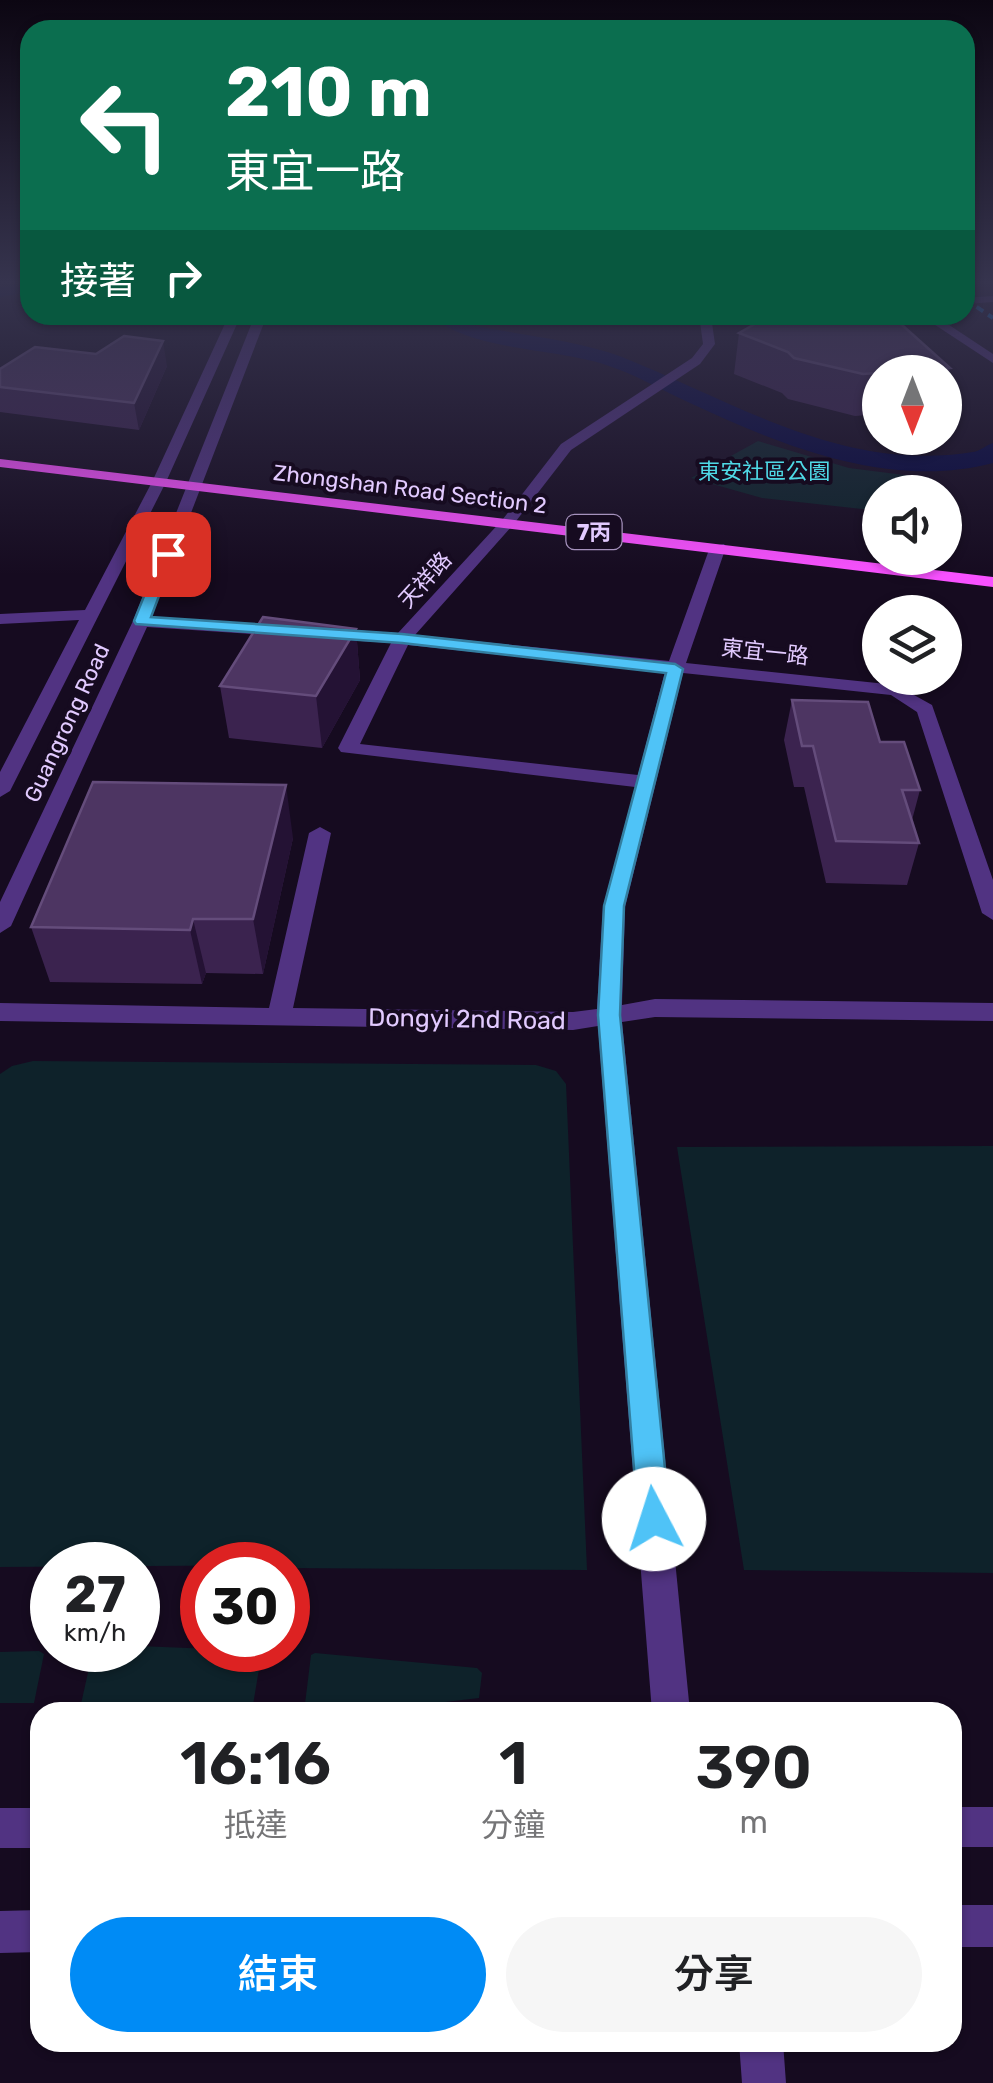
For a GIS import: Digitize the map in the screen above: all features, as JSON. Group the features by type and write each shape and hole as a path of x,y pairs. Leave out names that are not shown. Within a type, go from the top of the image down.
{"main road":[{"name":"Zhongshan Road Section 2","path":"0,463 993,582"}],"street":[{"name":"Guangrong Road","path":"0,792 159,482 205,380"},
{"name":"Guangrong Road","path":"0,926 141,621 235,380"},
{"name":"天祥路","path":"646,782 348,748 402,638 508,522 566,447 671,380"},
{"path":"671,1702 609,1015 614,906 675,669 718,547"},
{"path":"0,619 89,615"},
{"name":"東宜一路","path":"141,621 402,638 896,690 925,709 993,913"},
{"path":"279,1016 320,833"},
{"name":"Dongyi 2nd Road","path":"0,1012 573,1021 654,1008 993,1012"},
{"path":"962,1827 993,1827"},
{"path":"0,1828 30,1828"},
{"path":"962,1926 993,1926"},
{"path":"0,1932 30,1931"},
{"path":"762,2052 764,2083"}],"green space":[{"name":"東安社區公園","path":"758,441 849,468 904,475 862,475 862,509 762,498 691,478"},
{"path":"33,1061 536,1065 556,1071 566,1084 587,1570 310,1568 310,1542 180,1542 180,1566 160,1566 160,1542 30,1542 30,1567 0,1567 0,1074 12,1066"},
{"path":"993,1146 993,1573 744,1570 677,1147"},
{"path":"160,1647 180,1648 180,1672 258,1672 254,1702 81,1702 88,1672 160,1672"},
{"path":"30,1651 30,1672 40,1672 34,1702 0,1703 0,1652"},
{"path":"315,1653 477,1668 482,1673 479,1698 446,1702 305,1702"}],"building":[{"path":"0,380 145,380 134,403 0,387"},
{"path":"263,617 356,629 316,696 220,686"},
{"path":"792,700 868,702 880,742 904,742 920,790 902,790 919,843 836,841 813,746 802,746"},
{"path":"93,782 286,785 253,919 193,919 190,930 31,927"}],"waterway":[{"path":"656,380 750,423 844,455 909,464 985,458 993,450"}],"route":[{"path":"168,554 141,621 402,638 675,669 614,906 609,1015 654,1519"}]}
